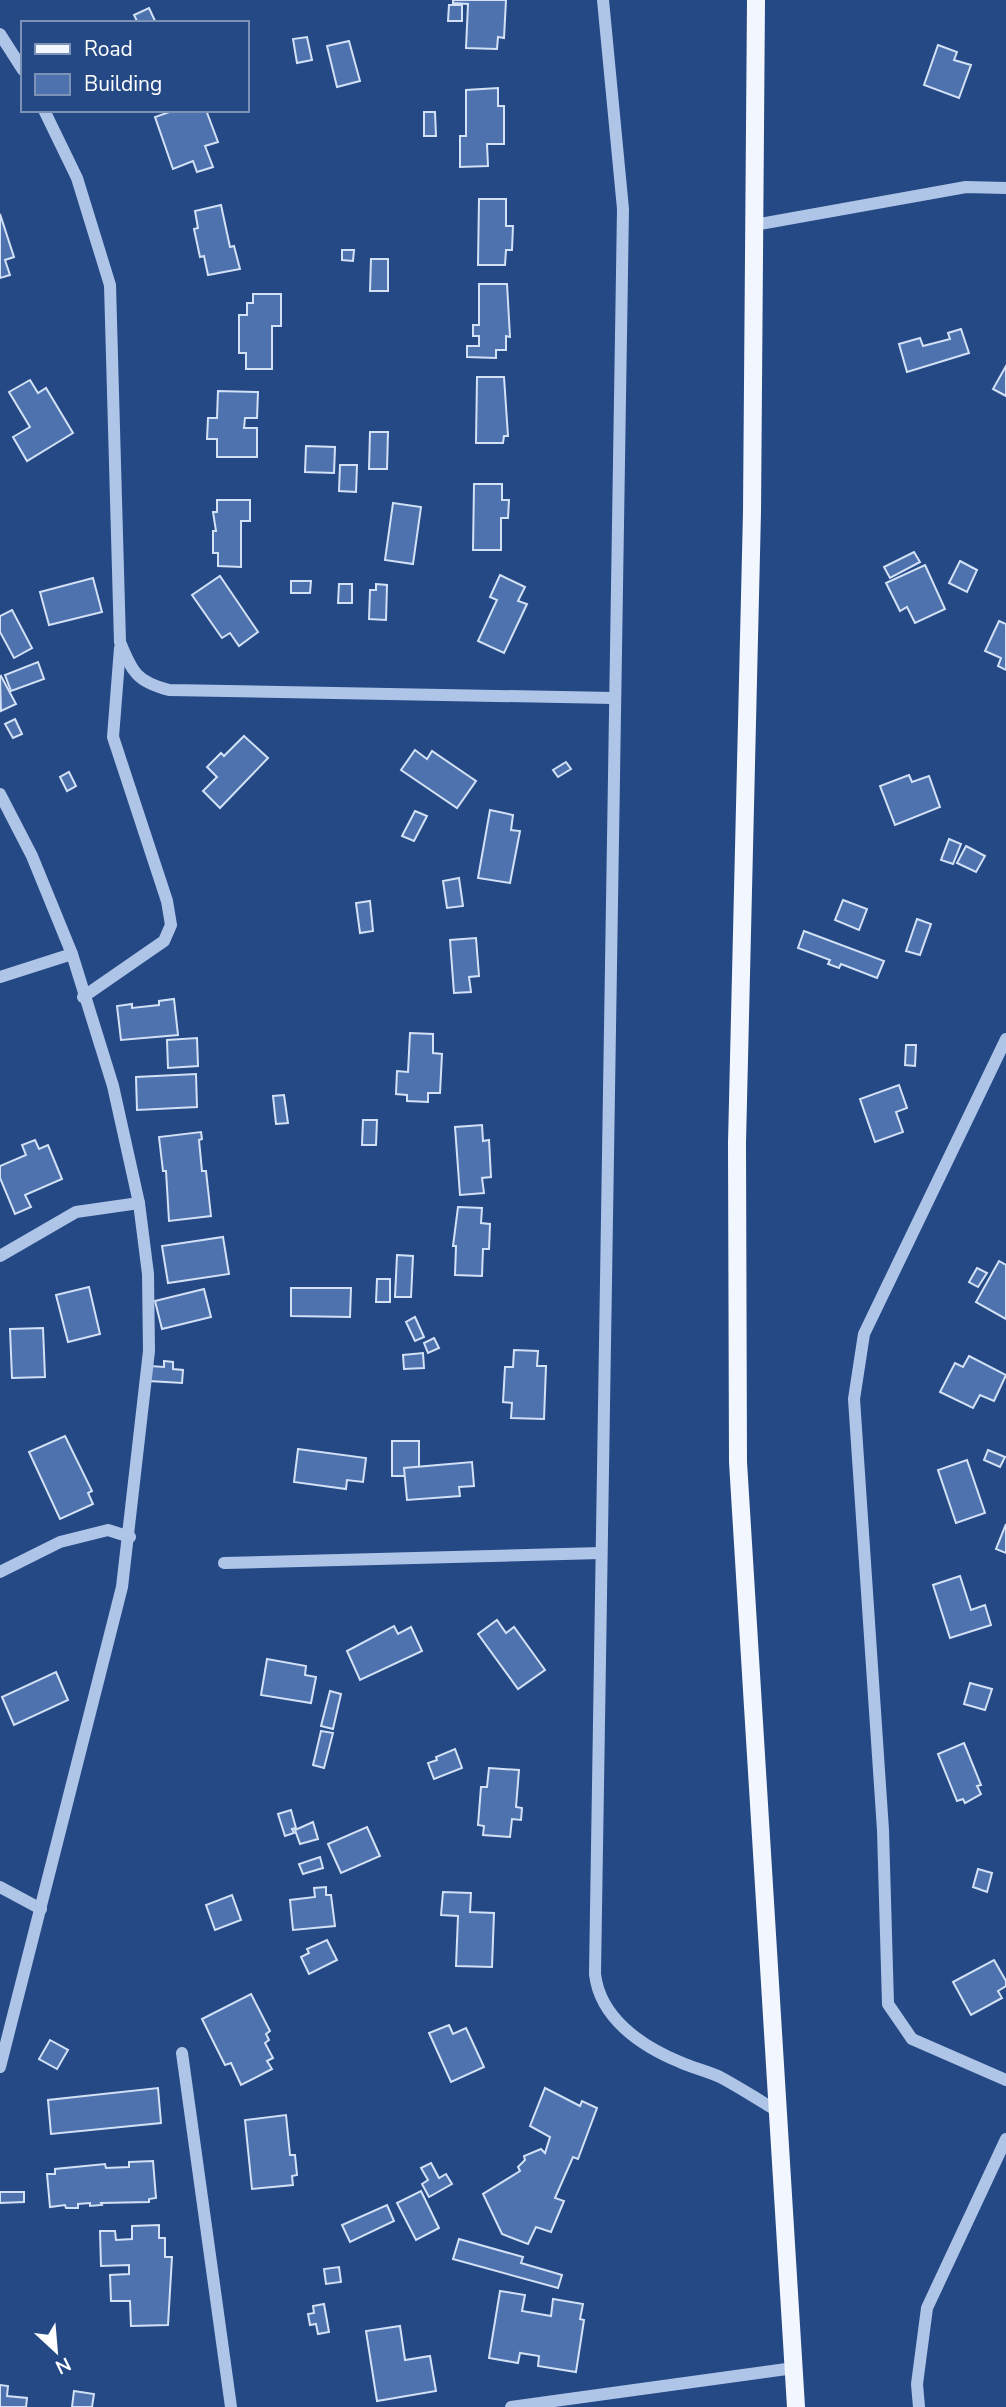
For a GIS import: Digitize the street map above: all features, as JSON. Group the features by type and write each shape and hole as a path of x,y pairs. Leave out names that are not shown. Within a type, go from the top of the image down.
{"main road":[{"path":"756,0 752,512 738,1129 738,1462 796,2407"}],"street":[{"path":"603,0 623,209 601,1553 597,1992 610,2014 640,2041 678,2062 719,2076 776,2110"},
{"path":"0,34 21,67"},
{"path":"45,112 76,178 110,285 120,642 113,737 167,901 171,925 164,941 83,998"},
{"path":"754,225 966,187 1006,188"},
{"path":"120,642 138,677 148,685 169,690 614,698"},
{"path":"0,794 32,856 72,954 83,998 113,1086 139,1203 148,1274 149,1351 130,1537 122,1587 0,2067"},
{"path":"0,977 72,954"},
{"path":"1006,1039 869,1324 854,1399 883,1830 888,2004 912,2039 1006,2080"},
{"path":"0,1256 76,1212 139,1203"},
{"path":"0,1572 60,1542 108,1530 130,1537"},
{"path":"224,1563 601,1553"},
{"path":"0,1888 41,1909"},
{"path":"182,2053 231,2407"},
{"path":"919,2407 917,2384 928,2308 1006,2139"},
{"path":"511,2407 794,2368"}],"building":[{"path":"453,0 506,0 504,38 498,37 497,49 466,48 468,4 453,3"},
{"path":"449,5 462,5 462,21 448,21"},
{"path":"149,8 155,21 137,21 134,15"},
{"path":"307,37 312,60 297,63 293,39"},
{"path":"349,41 360,81 337,87 327,46"},
{"path":"938,45 957,52 954,60 971,65 959,98 924,85"},
{"path":"498,88 498,106 504,106 504,144 487,144 488,166 460,167 460,136 466,136 466,90"},
{"path":"169,112 207,112 218,142 205,146 213,167 197,172 193,161 173,169 155,117"},
{"path":"424,112 435,112 436,136 424,136"},
{"path":"479,199 506,199 506,226 513,226 512,250 506,250 505,265 478,265"},
{"path":"221,205 230,247 234,246 240,269 208,275 204,256 200,257 194,229 198,228 195,211"},
{"path":"0,214 14,257 5,260 10,275 0,278"},
{"path":"342,250 354,250 353,261 342,260"},
{"path":"371,259 388,259 388,291 370,291"},
{"path":"479,284 507,284 510,337 506,336 506,350 496,350 496,358 467,357 467,346 479,346 479,336 473,336 473,325 479,325"},
{"path":"253,294 281,294 281,326 272,326 272,369 246,369 246,353 239,353 239,315 247,315 247,303 253,303"},
{"path":"961,329 969,353 907,372 899,344 920,338 923,346 950,339 948,333"},
{"path":"1006,366 1006,396 993,389"},
{"path":"477,377 504,377 508,436 504,436 503,443 476,443"},
{"path":"30,380 38,393 46,388 73,433 27,461 13,437 30,427 9,392"},
{"path":"218,391 258,392 257,418 245,418 244,428 257,428 257,457 217,457 217,439 207,439 208,418 217,418"},
{"path":"370,432 388,432 387,469 369,469"},
{"path":"306,446 335,447 334,473 305,472"},
{"path":"340,465 357,465 356,492 339,491"},
{"path":"474,484 502,484 502,500 509,500 508,518 501,518 501,550 473,550"},
{"path":"217,500 250,500 250,521 241,521 241,567 218,566 218,553 213,553 213,531 216,531 213,512 217,512"},
{"path":"393,503 421,507 413,564 385,560"},
{"path":"914,552 920,562 890,578 884,567"},
{"path":"960,561 977,570 967,592 949,583"},
{"path":"925,565 945,609 915,623 907,607 900,611 886,583"},
{"path":"500,575 525,587 518,601 527,604 504,653 478,641 497,600 490,597"},
{"path":"220,576 258,632 239,646 230,633 222,638 192,595"},
{"path":"93,578 102,612 49,625 40,592"},
{"path":"291,581 311,581 310,593 291,593"},
{"path":"339,584 352,584 352,603 338,603"},
{"path":"376,584 387,585 386,620 369,619 370,590 376,590"},
{"path":"12,610 32,648 14,658 0,632 0,616"},
{"path":"999,621 1006,624 1006,670 998,666 1001,658 985,651"},
{"path":"38,662 44,679 11,691 5,675"},
{"path":"0,677 16,704 1,711"},
{"path":"15,719 22,734 13,738 5,724"},
{"path":"244,736 268,758 220,808 203,791 217,777 207,767 221,753 224,756"},
{"path":"415,750 427,759 432,751 476,781 457,808 401,770"},
{"path":"566,762 571,769 558,777 553,770"},
{"path":"69,772 76,786 67,791 60,777"},
{"path":"909,775 912,782 929,776 940,807 895,825 880,786"},
{"path":"490,810 513,815 511,830 520,831 510,883 478,878"},
{"path":"415,811 427,816 414,841 402,836"},
{"path":"949,839 961,844 953,864 941,860"},
{"path":"966,846 985,856 976,872 957,863"},
{"path":"459,878 463,906 447,908 443,881"},
{"path":"843,900 867,909 859,930 835,920"},
{"path":"370,901 373,931 360,933 356,903"},
{"path":"917,919 931,924 920,955 906,951"},
{"path":"804,931 884,961 877,978 841,964 839,968 828,964 830,960 798,948"},
{"path":"476,938 479,976 469,977 471,992 454,993 450,940"},
{"path":"174,999 178,1035 121,1040 117,1006 132,1004 132,1008 159,1005 159,1001"},
{"path":"410,1033 433,1034 433,1053 442,1054 440,1093 428,1093 428,1102 407,1101 407,1095 396,1094 397,1071 408,1072"},
{"path":"197,1038 198,1066 168,1068 167,1040"},
{"path":"906,1045 916,1045 915,1066 905,1065"},
{"path":"196,1074 197,1107 137,1110 136,1077"},
{"path":"899,1085 907,1108 896,1112 903,1132 875,1142 860,1099"},
{"path":"284,1095 288,1123 276,1124 273,1096"},
{"path":"363,1120 377,1120 376,1145 362,1145"},
{"path":"482,1125 483,1141 489,1140 491,1177 482,1178 484,1193 460,1195 455,1127"},
{"path":"201,1132 202,1139 199,1140 202,1171 206,1171 211,1216 169,1221 166,1171 163,1171 159,1137"},
{"path":"35,1140 39,1149 48,1145 62,1179 25,1195 31,1207 15,1214 0,1178 0,1166 26,1155 22,1145"},
{"path":"458,1207 482,1208 481,1223 490,1224 489,1249 483,1249 482,1276 455,1275 456,1246 453,1246"},
{"path":"223,1237 229,1274 168,1283 162,1246"},
{"path":"397,1255 413,1256 411,1297 395,1297"},
{"path":"999,1261 1006,1265 1006,1319 976,1302"},
{"path":"977,1268 987,1273 978,1287 969,1282"},
{"path":"377,1279 390,1279 390,1302 376,1302"},
{"path":"89,1287 100,1334 68,1342 56,1295"},
{"path":"291,1288 351,1288 350,1317 291,1316"},
{"path":"204,1289 211,1317 162,1329 155,1301"},
{"path":"415,1317 424,1337 415,1341 406,1322"},
{"path":"43,1328 45,1377 12,1378 10,1329"},
{"path":"434,1338 439,1348 428,1353 424,1343"},
{"path":"514,1350 538,1351 537,1366 546,1366 544,1419 511,1418 512,1403 503,1402 505,1367 513,1367"},
{"path":"423,1353 424,1368 404,1369 403,1355"},
{"path":"969,1356 1006,1375 994,1401 980,1395 973,1408 940,1392 955,1363 963,1367"},
{"path":"164,1361 173,1362 173,1369 183,1370 182,1383 149,1381 150,1366 164,1367"},
{"path":"65,1436 92,1491 88,1493 93,1504 60,1519 29,1452"},
{"path":"392,1441 419,1441 419,1476 392,1476"},
{"path":"298,1449 366,1458 363,1482 347,1480 346,1489 294,1482"},
{"path":"988,1450 1005,1457 1000,1467 984,1460"},
{"path":"967,1460 985,1513 956,1523 938,1470"},
{"path":"472,1462 474,1486 459,1487 460,1496 407,1500 404,1468"},
{"path":"1006,1524 1006,1553 996,1549"},
{"path":"960,1576 971,1610 985,1605 991,1625 950,1638 933,1585"},
{"path":"497,1620 506,1633 514,1627 545,1670 518,1689 478,1634"},
{"path":"394,1626 398,1634 411,1627 422,1651 360,1680 347,1651"},
{"path":"267,1659 306,1666 305,1675 316,1677 311,1703 261,1695"},
{"path":"56,1672 68,1700 14,1725 2,1697"},
{"path":"970,1683 992,1689 985,1710 964,1704"},
{"path":"330,1691 341,1694 333,1729 321,1726"},
{"path":"321,1731 333,1733 324,1768 313,1765"},
{"path":"964,1743 981,1785 977,1786 981,1794 965,1803 963,1799 957,1801 938,1754"},
{"path":"455,1749 462,1768 434,1779 428,1763"},
{"path":"489,1768 519,1770 516,1807 522,1808 521,1820 512,1819 510,1837 483,1835 484,1826 478,1825 481,1787 487,1787"},
{"path":"291,1810 296,1828 292,1829 294,1833 285,1836 278,1814"},
{"path":"313,1822 318,1839 300,1844 295,1830"},
{"path":"367,1827 380,1856 341,1873 328,1844"},
{"path":"320,1857 323,1868 303,1874 299,1864"},
{"path":"978,1869 992,1873 987,1892 973,1887"},
{"path":"326,1887 326,1895 331,1895 335,1926 293,1930 290,1900 315,1897 314,1888"},
{"path":"443,1892 471,1893 470,1912 494,1913 492,1967 456,1966 458,1916 441,1915"},
{"path":"232,1895 241,1920 215,1930 206,1905"},
{"path":"327,1940 337,1960 309,1974 301,1957 309,1953 307,1949"},
{"path":"994,1960 1006,1981 1006,1986 998,1991 1002,1998 971,2015 953,1982"},
{"path":"251,1994 270,2031 266,2034 269,2040 265,2043 273,2058 267,2061 272,2069 241,2085 231,2063 225,2065 202,2019"},
{"path":"449,2025 453,2034 466,2028 484,2067 451,2082 429,2033"},
{"path":"50,2040 68,2050 57,2069 39,2059"},
{"path":"158,2088 161,2123 51,2134 48,2100"},
{"path":"545,2088 580,2106 582,2101 597,2108 578,2159 573,2157 555,2198 564,2201 551,2232 536,2227 528,2244 502,2234 483,2194 520,2171 518,2167 525,2160 524,2156 541,2149 545,2153 550,2137 530,2126"},
{"path":"286,2115 290,2155 295,2155 297,2175 292,2176 293,2185 252,2189 245,2120"},
{"path":"153,2161 156,2198 149,2199 149,2202 101,2203 102,2205 90,2206 90,2203 78,2204 78,2208 66,2208 65,2205 50,2207 47,2174 55,2174 55,2169 105,2164 106,2168 129,2167 129,2162"},
{"path":"431,2163 439,2178 446,2174 452,2184 429,2197 422,2184 428,2180 421,2168"},
{"path":"421,2191 439,2228 416,2240 397,2203"},
{"path":"0,2192 24,2192 24,2202 0,2203"},
{"path":"387,2205 394,2221 350,2242 342,2225"},
{"path":"159,2225 159,2238 165,2238 165,2257 172,2257 168,2325 131,2326 130,2301 111,2301 110,2275 129,2274 129,2265 101,2266 100,2231 115,2231 116,2240 132,2239 132,2226"},
{"path":"459,2239 523,2257 521,2263 562,2275 558,2288 453,2259"},
{"path":"339,2267 341,2282 326,2284 324,2269"},
{"path":"500,2291 525,2295 522,2311 551,2316 553,2299 583,2304 580,2319 584,2320 576,2372 538,2366 539,2356 520,2353 518,2363 489,2358"},
{"path":"324,2304 329,2332 318,2334 316,2324 310,2325 308,2314 314,2313 313,2306"},
{"path":"400,2326 405,2360 430,2356 436,2391 377,2401 366,2331"},
{"path":"0,2385 8,2386 7,2396 27,2398 26,2407 0,2407"},
{"path":"74,2391 94,2394 92,2407 72,2407"}]}
